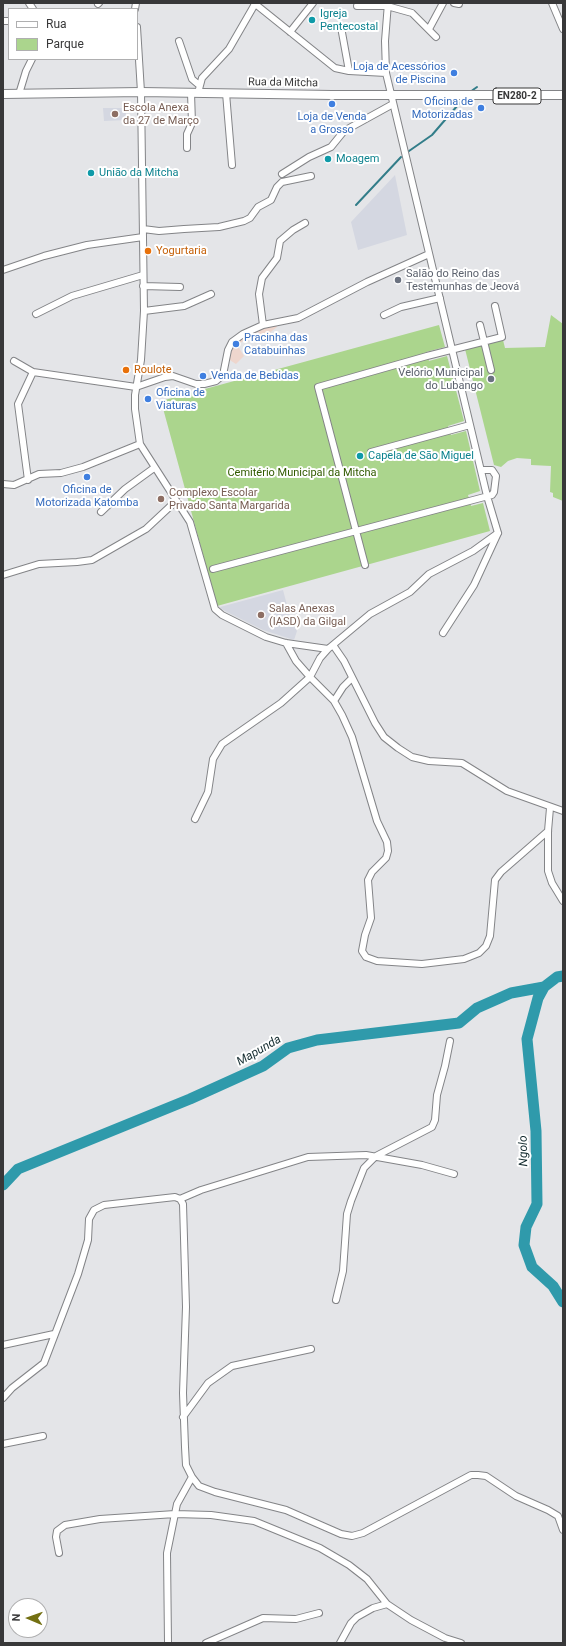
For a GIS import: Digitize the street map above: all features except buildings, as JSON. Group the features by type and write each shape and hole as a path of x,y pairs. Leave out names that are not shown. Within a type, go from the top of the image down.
{"main road":[{"name":"Rua da Mitcha","path":"3,94 196,90 226,93 392,100 460,96 563,95"}],"street":[{"path":"187,148 187,134 192,124 196,90 202,78 229,49 255,3 335,68 350,71 386,73"},
{"path":"290,32 313,3"},
{"path":"428,29 443,3"},
{"path":"552,3 563,28"},
{"path":"388,5 385,41 386,73 487,496 498,533 474,585 443,633"},
{"path":"357,6 388,5 412,12 436,37"},
{"path":"341,27 350,71"},
{"path":"138,40 142,92 144,310 141,360 136,387 135,409 140,444 190,522 215,609 222,615 266,637 286,643 330,647 352,678 375,723 384,737 412,757 429,761 462,763 507,791 550,808 563,811"},
{"path":"179,41 196,90"},
{"path":"19,94 26,71 32,60"},
{"path":"226,93 232,164"},
{"path":"282,174 309,157 331,147 344,131 392,100"},
{"path":"143,229 159,231 205,228 244,221 250,218 258,207 271,200 277,187 282,182 311,176"},
{"path":"263,325 259,294 262,278 277,258 280,241 293,230 305,223"},
{"path":"3,270 44,256 87,245 143,237"},
{"path":"14,361 34,372 136,387 165,377 177,377 196,384 216,381 223,375 228,350 232,342 243,334 263,325 298,318 367,282 429,254"},
{"path":"36,314 72,296 143,275"},
{"path":"143,286 180,287"},
{"path":"144,310 184,306 211,294"},
{"path":"384,315 401,307 440,298"},
{"path":"365,565 318,387 427,356 502,337 495,306"},
{"path":"480,325 490,370"},
{"path":"28,480 18,404 34,372"},
{"path":"371,452 470,424"},
{"path":"3,484 14,485 39,474 61,473 83,467 140,444"},
{"path":"101,512 125,489 154,468"},
{"path":"213,569 487,496 494,492 496,476 492,470 481,470"},
{"path":"3,575 39,564 70,563 92,560 146,529 176,500"},
{"path":"195,819 208,792 213,759 222,744 281,703 310,677 320,658 330,647 370,614 410,592 429,574 473,551 498,533"},
{"path":"286,643 296,661 334,701 352,737 377,821 387,842 388,851 386,858 372,872 368,880 371,918 365,935 362,951 366,957 377,961 422,964 464,959 479,953 486,946 490,936 495,880 501,872 548,831"},
{"path":"334,701 343,687 352,678"},
{"path":"550,808 548,831 548,871 552,884 563,900"},
{"path":"336,1300 343,1271 347,1214 364,1168 376,1156 432,1127 436,1120 437,1095 450,1041"},
{"path":"180,1199 201,1190 308,1156 376,1156 422,1165 454,1174"},
{"path":"3,1398 12,1388 44,1363 78,1274 88,1240 89,1219 94,1210 104,1205 175,1197 180,1199 183,1204 186,1307 183,1417 186,1465 192,1477 199,1486 215,1492 286,1510 341,1534 352,1536 363,1533 471,1475 478,1475 486,1476 516,1496 558,1516 563,1530"},
{"path":"3,1345 54,1334"},
{"path":"183,1417 208,1383 232,1366 311,1349"},
{"path":"3,1444 43,1436"},
{"path":"168,1643 167,1553 178,1504 192,1477"},
{"path":"59,1553 56,1537 57,1531 65,1525 100,1518 175,1514 211,1515 254,1521 320,1548 349,1565 367,1579 386,1604 444,1638 461,1643"},
{"path":"340,1643 351,1623 357,1617 373,1608 386,1604"},
{"path":"206,1643 263,1618 296,1619 319,1613"}],"shaded area":[{"name":"Escola Anexa da 27 de Março","path":"103,108 126,108 126,120 104,121"},
{"path":"395,175 407,235 358,250 351,222"},
{"name":"Pracinha das Catabuinhas","path":"277,324 277,327 263,338 258,332 237,345 244,356 236,364 228,359 233,343 259,328"},
{"name":"Salas Anexas (IASD) da Gilgal","path":"283,590 291,620 297,631 294,640 263,630 221,609 220,607"}],"green space":[{"path":"551,315 563,324 563,501 553,497 553,493 550,492 551,466 531,465 531,459 517,458 508,461 501,467 494,465 465,349 503,340 505,348 545,347"},
{"name":"Cemitério Municipal da Mitcha","path":"439,325 445,347 426,352 429,361 447,356 464,421 448,426 451,435 466,431 480,491 468,495 471,506 483,503 490,531 217,606 161,401"}],"waterway":[{"path":"470,92 477,87"},
{"path":"409,151 432,135 464,98"},
{"path":"356,205 401,157"},
{"name":"Mapunda","path":"3,1185 18,1169 190,1099 263,1066 288,1048 317,1040 459,1023 477,1008 511,993 544,987 557,977 563,976"},
{"name":"Ngolo","path":"544,987 538,998 527,1039 536,1131 537,1204 526,1227 524,1245 532,1267 553,1286 563,1302"}],"place":[{"name":"Igreja Pentecostal","path":"312,20"},
{"name":"Loja de Acessórios de Piscina","path":"454,73"},
{"name":"Loja de Venda a Grosso","path":"332,104"},
{"name":"Oficina de Motorizadas","path":"481,108"},
{"name":"Escola Anexa da 27 de Março","path":"115,114"},
{"name":"Moagem","path":"328,159"},
{"name":"União da Mitcha","path":"91,173"},
{"name":"Yogurtaria","path":"148,251"},
{"name":"Salão do Reino das Testemunhas de Jeová","path":"398,280"},
{"name":"Pracinha das Catabuinhas","path":"236,344"},
{"name":"Roulote","path":"126,370"},
{"name":"Venda de Bebidas","path":"203,376"},
{"name":"Velório Municipal do Lubango","path":"491,379"},
{"name":"Oficina de Viaturas","path":"148,399"},
{"name":"Capela de São Miguel","path":"360,456"},
{"name":"Oficina de Motorizada Katomba","path":"87,477"},
{"name":"Complexo Escolar Privado Santa Margarida","path":"161,499"},
{"name":"Salas Anexas (IASD) da Gilgal","path":"261,615"}]}
